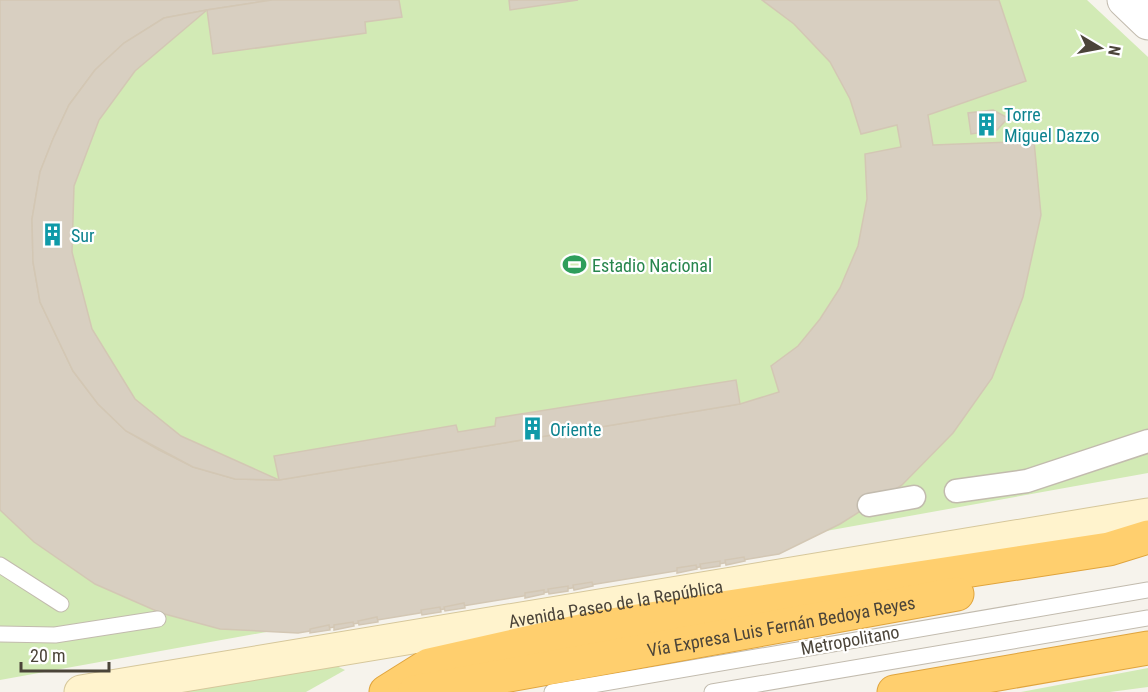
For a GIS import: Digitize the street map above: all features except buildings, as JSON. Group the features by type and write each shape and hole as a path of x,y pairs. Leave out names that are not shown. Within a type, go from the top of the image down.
{"highway":[{"path":"386,692 429,665 598,627 1109,549 1148,537"},
{"name":"Vía Expresa Luis Fernán Bedoya Reyes","path":"415,692 1148,559"},
{"path":"894,692 1148,648"}],"main road":[{"name":"Avenida Paseo de la República","path":"81,692 1148,515"}],"street":[{"path":"1124,0 1148,23"},
{"path":"956,491 1026,481 1148,441"},
{"path":"869,506 914,497"}],"lane":[{"path":"0,565 61,604"},
{"name":"Metropolitano","path":"552,692 1148,590"},
{"name":"Metropolitano","path":"712,692 1148,618"},
{"path":"0,634 55,635 158,619"}],"green space":[{"name":"Estadio Nacional","path":"0,0 1087,0 1148,57 1148,473 0,680"},
{"path":"328,662 345,670 306,692 150,692"},
{"path":"1148,668 1148,687 1110,692 1021,692"}],"place":[{"name":"Torre Miguel Dazzo","path":"986,124"},
{"name":"Sur","path":"53,235"},
{"name":"Estadio Nacional","path":"574,265"},
{"name":"Oriente","path":"532,429"}]}
